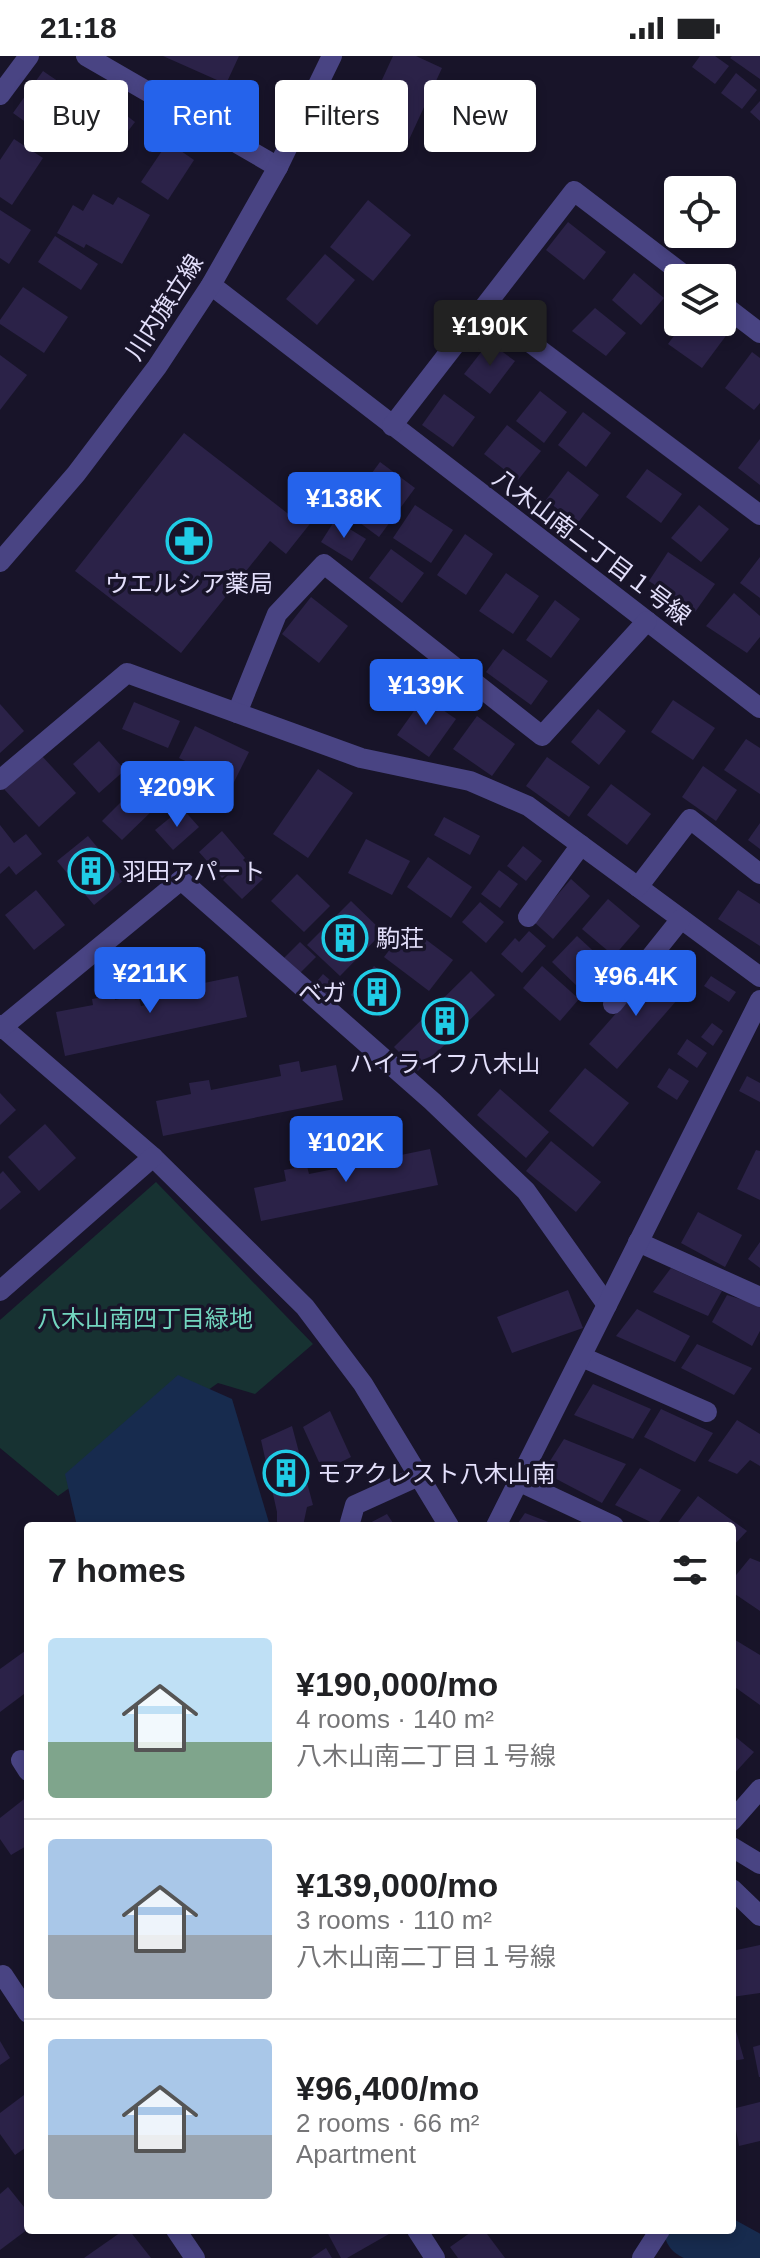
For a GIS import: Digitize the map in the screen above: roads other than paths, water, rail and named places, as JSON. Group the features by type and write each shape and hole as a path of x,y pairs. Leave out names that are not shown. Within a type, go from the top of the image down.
{"street":[{"path":"0,95 29,56"},
{"path":"86,56 278,167"},
{"name":"川内旗立線","path":"0,562 76,474 157,367 211,285 278,167 332,56"},
{"path":"392,426 574,191 670,264"},
{"name":"八木山南二丁目１号線","path":"211,285 760,708"},
{"path":"484,308 760,515"},
{"path":"736,315 760,333"},
{"path":"237,713 277,614 324,564 542,736 647,621"},
{"path":"0,780 127,673 361,758 470,781 528,806 760,977"},
{"path":"638,887 690,819 760,874"},
{"path":"528,917 581,845"},
{"path":"447,1522 363,1384 305,1307 153,1157 1,1027 181,880 432,1101 526,1191 607,1305"},
{"path":"613,1004 681,919"},
{"path":"498,1522 760,1000"},
{"path":"0,1291 153,1157"},
{"path":"638,1242 760,1297"},
{"path":"582,1357 707,1412"},
{"path":"350,1522 355,1505 419,1476"},
{"path":"520,1482 605,1522"},
{"path":"736,1817 757,1795"},
{"path":"736,1849 760,1864"},
{"path":"736,1893 760,1916"},
{"path":"1,1975 24,2007"},
{"path":"179,2234 195,2258"},
{"path":"420,2234 435,2258"},
{"path":"642,2258 657,2234"}],"water":[{"path":"178,1375 232,1399 269,1522 76,1522 65,1474"}],"waterway":[{"path":"700,2234 744,2258"}],"place":[{"name":"ウエルシア薬局","path":"189,541"},
{"name":"羽田アパート","path":"91,871"},
{"name":"駒荘","path":"345,938"},
{"name":"ベガ","path":"377,992"},
{"name":"ハイライフ八木山","path":"445,1021"},
{"name":"モアクレスト八木山南","path":"286,1473"}],"park label":[{"name":"八木山南四丁目緑地","path":"145,1318"}]}
